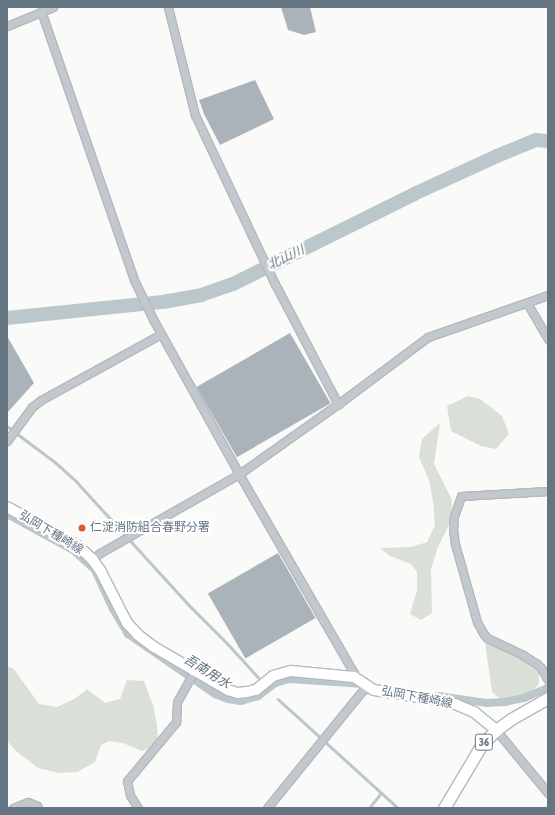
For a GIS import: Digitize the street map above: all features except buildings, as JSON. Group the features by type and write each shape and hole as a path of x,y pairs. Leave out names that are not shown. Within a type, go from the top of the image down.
{"main road":[{"name":"弘岡下種崎線","path":"7,507 78,546 92,559 100,570 130,627 154,647 228,690 238,693 256,690 273,676 291,671 364,682 380,691 455,704 474,712 496,730"},
{"name":"36","path":"444,808 482,744 496,730 511,719 548,698"}],"street":[{"path":"7,26 52,7"},
{"path":"168,7 196,115 275,284 338,404"},
{"path":"41,11 134,280 154,320 239,474 354,673 364,682 362,691 266,808"},
{"path":"92,559 239,474 338,404 428,337 548,295"},
{"path":"528,303 548,339"},
{"path":"7,441 32,407 41,400 162,334"},
{"path":"548,491 461,496 454,516 453,530 455,544 477,622 483,633 487,638 523,655 537,664 542,668 548,680"},
{"path":"138,808 130,795 127,781 176,722 177,702 194,671"},
{"path":"496,730 548,793"},
{"path":"13,808 28,802 38,806 38,808"}],"shaded area":[{"path":"468,396 480,399 502,416 509,434 496,449 481,446 451,431 447,406"},
{"path":"440,423 434,464 452,500 451,521 438,547 431,569 432,613 421,620 410,614 417,590 417,572 411,564 390,556 380,548 412,547 427,542 435,525 433,501 429,480 419,457 422,439"},
{"path":"485,642 517,654 539,673 539,684 526,698 503,701 492,692"},
{"path":"7,667 13,668 39,704 57,707 76,698 87,689 105,703 120,699 127,680 144,681 153,705 157,725 158,745 142,751 123,743 109,741 101,745 95,762 77,772 58,773 38,768 16,751 7,741"}],"waterway":[{"name":"北山川","path":"7,318 163,302 201,295 233,284 414,194 497,156 536,140 548,141"},
{"path":"7,426 55,462 77,482 187,603 258,677"},
{"name":"吾南用水","path":"7,514 73,550 95,570 113,609 128,634 215,694 228,699 241,701 258,696 275,683 289,679 365,684"},
{"name":"吾南用水","path":"438,696 487,703 504,702 524,698 548,688"},
{"path":"278,699 398,808"},
{"path":"369,808 381,793"}],"place":[{"name":"仁淀消防組合春野分署","path":"82,528"}]}
